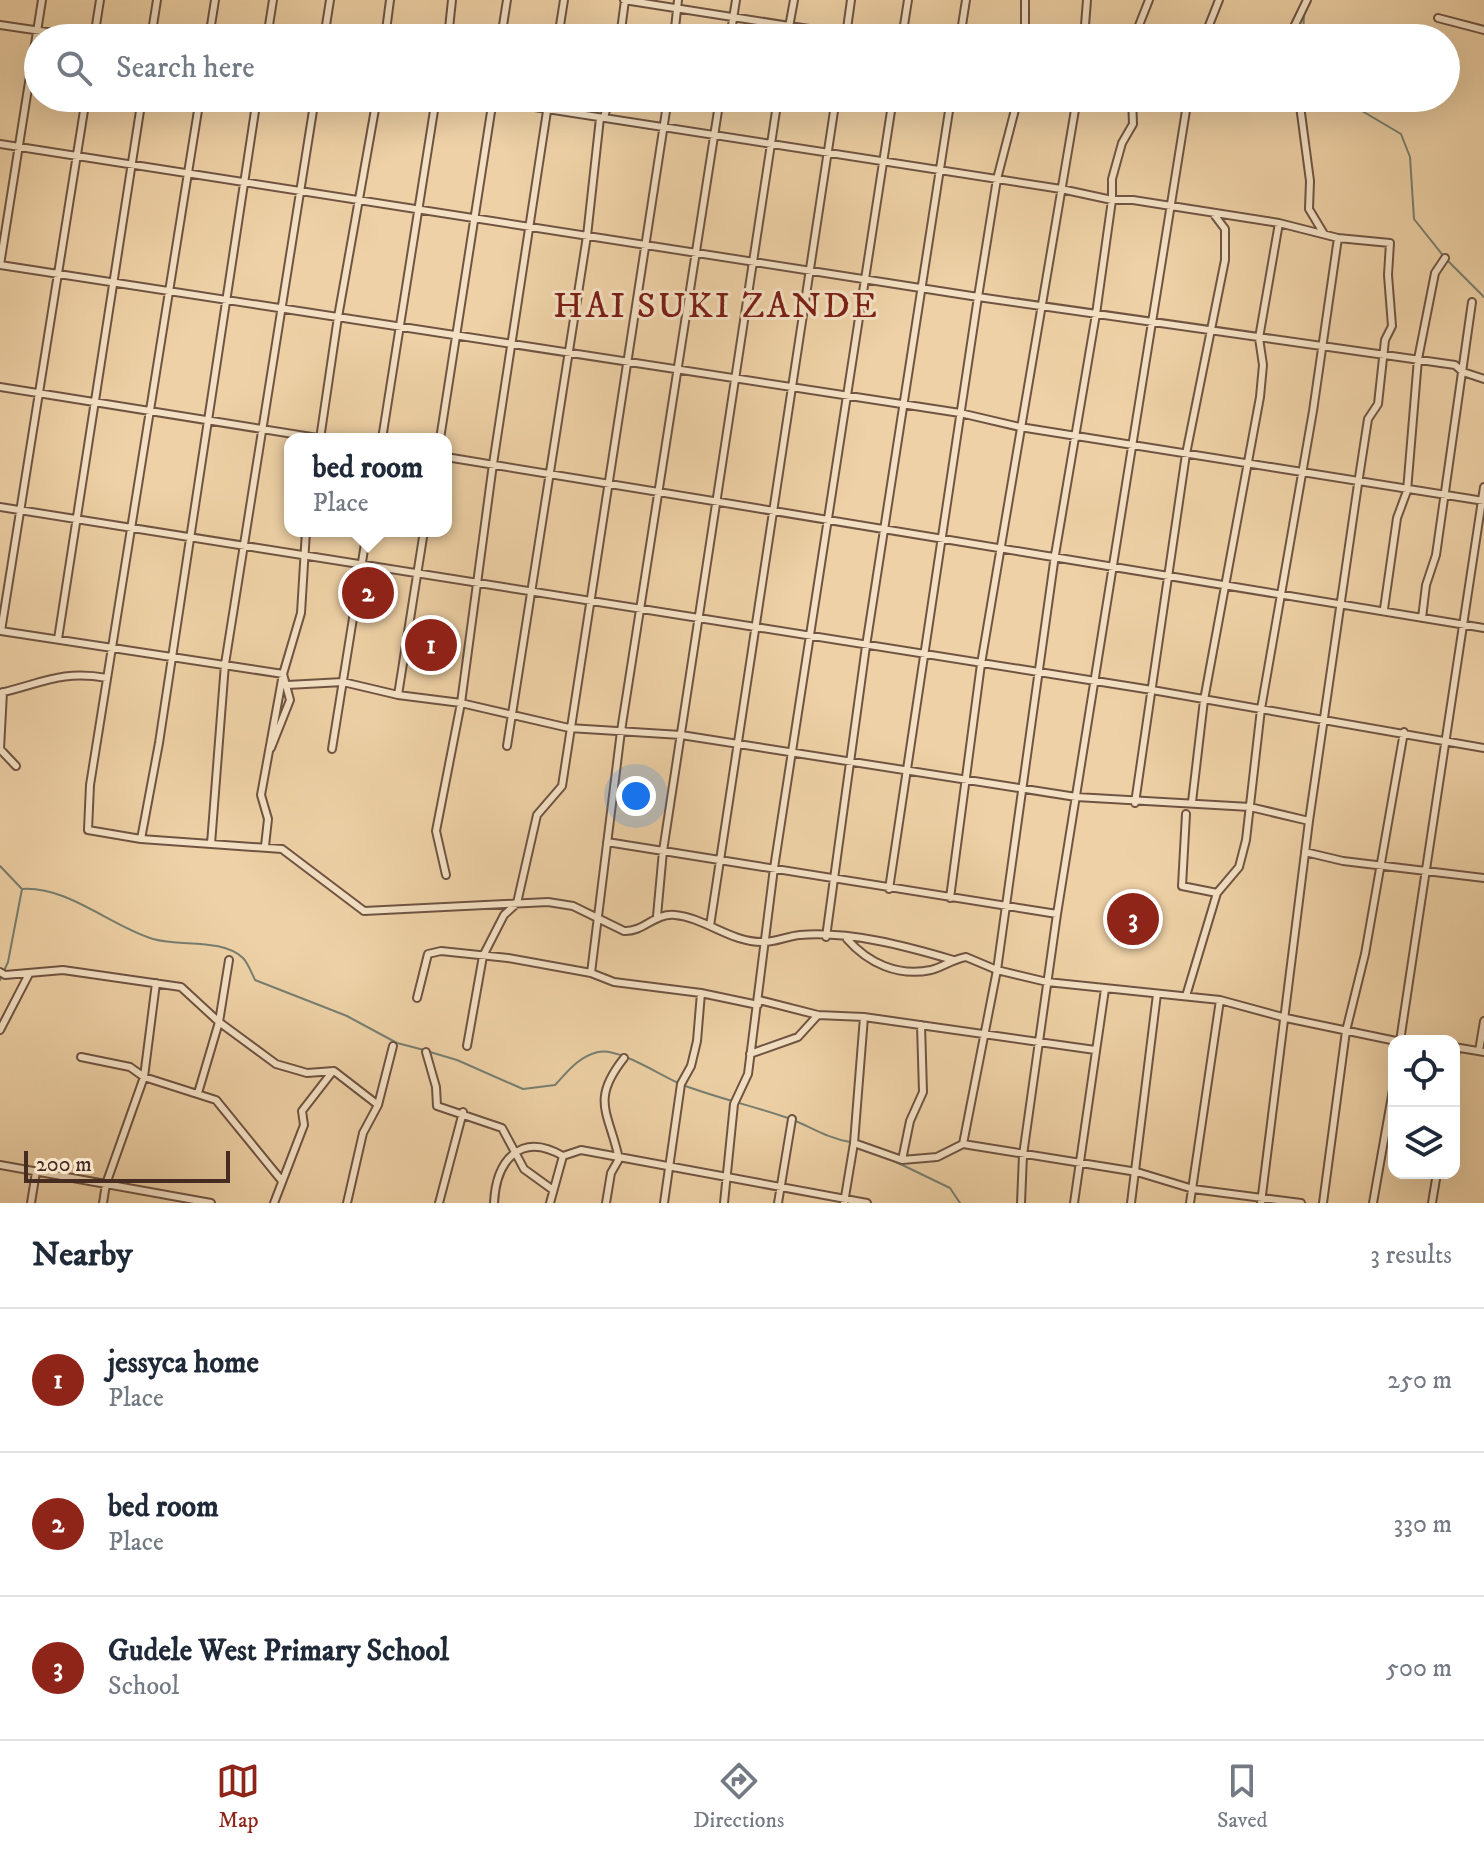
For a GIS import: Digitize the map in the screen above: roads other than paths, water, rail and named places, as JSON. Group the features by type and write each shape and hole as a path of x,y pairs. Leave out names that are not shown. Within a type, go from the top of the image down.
{"street":[{"path":"38,24 42,0"},
{"path":"94,24 100,0"},
{"path":"153,24 157,0"},
{"path":"211,24 215,0"},
{"path":"269,24 273,0"},
{"path":"326,24 330,0"},
{"path":"387,24 390,0"},
{"path":"449,24 452,0"},
{"path":"503,24 507,0"},
{"path":"560,24 564,0"},
{"path":"622,24 625,0 677,4 777,24"},
{"path":"732,24 736,0"},
{"path":"789,24 794,0"},
{"path":"848,24 851,0"},
{"path":"904,24 908,0"},
{"path":"962,24 966,0"},
{"path":"1025,0 1025,24"},
{"path":"1085,24 1087,0"},
{"path":"1140,24 1149,0"},
{"path":"1210,24 1219,0"},
{"path":"1295,24 1307,0"},
{"path":"675,24 677,4"},
{"path":"1438,18 1484,30"},
{"path":"0,25 24,28"},
{"path":"24,112 0,266 960,413 1020,427 1247,461 1358,484 1483,501"},
{"path":"84,112 1,631 283,674"},
{"path":"58,639 140,112"},
{"path":"198,112 111,647 90,785 88,830 141,839 282,849 364,911 517,903 560,904 596,915 624,931 633,932 657,916 682,916 739,938 763,942 801,935 878,941 953,960"},
{"path":"141,839 255,112"},
{"path":"211,844 225,664 313,112"},
{"path":"323,433 338,317 375,112"},
{"path":"383,433 434,112"},
{"path":"441,433 491,112"},
{"path":"446,875 436,831 461,703 493,464 548,112"},
{"path":"566,112 1061,189 1112,200 1279,223 1338,238 1390,243 1388,275 1392,326 1384,356 1378,404 1368,419 1358,484 1309,821 1262,1200"},
{"path":"507,746 604,112"},
{"path":"467,1046 483,956 504,915 517,903 537,815 562,786 588,601 667,112"},
{"path":"591,973 621,731 718,112"},
{"path":"657,916 663,851 776,112"},
{"path":"710,926 834,112"},
{"path":"724,1203 734,1104 748,1074 759,1003 763,942 891,112"},
{"path":"826,937 866,646 887,527 920,288 949,112"},
{"path":"889,889 997,179 1014,112"},
{"path":"950,898 981,664 1075,112"},
{"path":"963,1144 997,970 1055,555 1096,314 1116,162 1133,124 1133,112"},
{"path":"1021,1203 1023,1155 1057,914 1186,112"},
{"path":"1301,112 1310,181 1309,209 1324,234"},
{"path":"0,144 978,297 1418,359 1455,365 1463,372 1484,379"},
{"path":"1135,803 1186,454 1225,260 1225,229 1213,213"},
{"path":"1192,802 1204,700 1223,584 1261,386 1263,365 1259,338 1279,223"},
{"path":"1186,996 1217,893 1239,867 1250,807 1261,709 1338,238"},
{"path":"1384,609 1397,518 1407,491 1418,359 1435,273 1445,258"},
{"path":"1422,618 1426,585 1436,555 1472,302"},
{"path":"0,387 290,433"},
{"path":"452,458 943,536 1484,628"},
{"path":"1399,1035 1446,741 1453,678 1465,626 1484,487"},
{"path":"0,507 1152,690 1484,748"},
{"path":"265,846 268,819 261,795 283,674 305,589 302,557 305,537"},
{"path":"332,749 366,537"},
{"path":"398,695 423,537"},
{"path":"16,766 0,749 1,692 60,675 77,673 107,678"},
{"path":"271,748 290,700 283,674"},
{"path":"287,685 343,682 398,695 461,703 569,728 681,735 1076,797 1135,803 1192,802 1250,807 1309,821"},
{"path":"1323,1203 1346,1031 1365,954 1404,732"},
{"path":"1186,814 1182,886 1217,893"},
{"path":"607,842 1057,914"},
{"path":"1305,852 1484,878"},
{"path":"847,939 870,960 901,971 930,970 953,960 972,958 997,970 1047,982 1220,1000 1286,1018 1388,1039"},
{"path":"417,998 428,954 441,951 591,973 614,982 701,993 818,1015 864,1017 1095,1050"},
{"path":"198,1093 219,1022 229,960"},
{"path":"0,972 29,974 63,970 181,987 219,1022 276,1064 307,1073 334,1071 378,1105"},
{"path":"0,1030 29,974"},
{"path":"103,1203 106,1184 144,1077 156,983"},
{"path":"1074,1203 1105,989"},
{"path":"664,1203 681,1084 691,1066 697,1041 701,993"},
{"path":"1131,1203 1157,994"},
{"path":"1190,1203 1220,1000"},
{"path":"750,1054 798,1037 818,1015"},
{"path":"845,1200 854,1143 864,1017"},
{"path":"1460,1048 1481,1051 1484,1021"},
{"path":"902,1160 910,1121 923,1092 921,1025"},
{"path":"347,1203 363,1133 378,1105 393,1046"},
{"path":"426,1052 436,1087 437,1106 463,1112 502,1128 524,1169 553,1190"},
{"path":"81,1057 130,1067 144,1077 216,1100 282,1181"},
{"path":"606,1203 611,1173 619,1159 602,1098 611,1074 624,1058"},
{"path":"274,1203 304,1125 302,1111 334,1071"},
{"path":"1373,1203 1390,1107"},
{"path":"439,1203 463,1112"},
{"path":"778,1203 792,1119"},
{"path":"854,1143 902,1160 937,1157 963,1144 1137,1172 1193,1189 1301,1203"},
{"path":"494,1203 502,1167 527,1145 563,1156 581,1150 867,1203"},
{"path":"550,1203 563,1156"},
{"path":"0,1165 211,1203"},
{"path":"31,1203 36,1172"},
{"path":"1432,1203 1436,1179"},
{"path":"158,1203 159,1194"}],"waterway":[{"path":"1304,13 1304,24"},
{"path":"1364,112 1401,134 1410,157 1414,219 1445,258 1484,297"},
{"path":"0,866 21,888"},
{"path":"0,980 8,962 22,889 39,890 72,900 153,939 212,945 234,952 245,960 255,980 347,1016 397,1043 424,1050"},
{"path":"430,1052 457,1060 523,1089 555,1085 574,1065 598,1052 617,1054 683,1085 788,1118 850,1142"},
{"path":"892,1160 950,1188 960,1203"}],"place":[{"name":"bed room","path":"368,593"},
{"name":"jessyca home","path":"431,645"},
{"name":"Gudele West Primary School","path":"1133,919"}],"district":[{"name":"HAI SUKI ZANDE","path":"716,306"}]}
